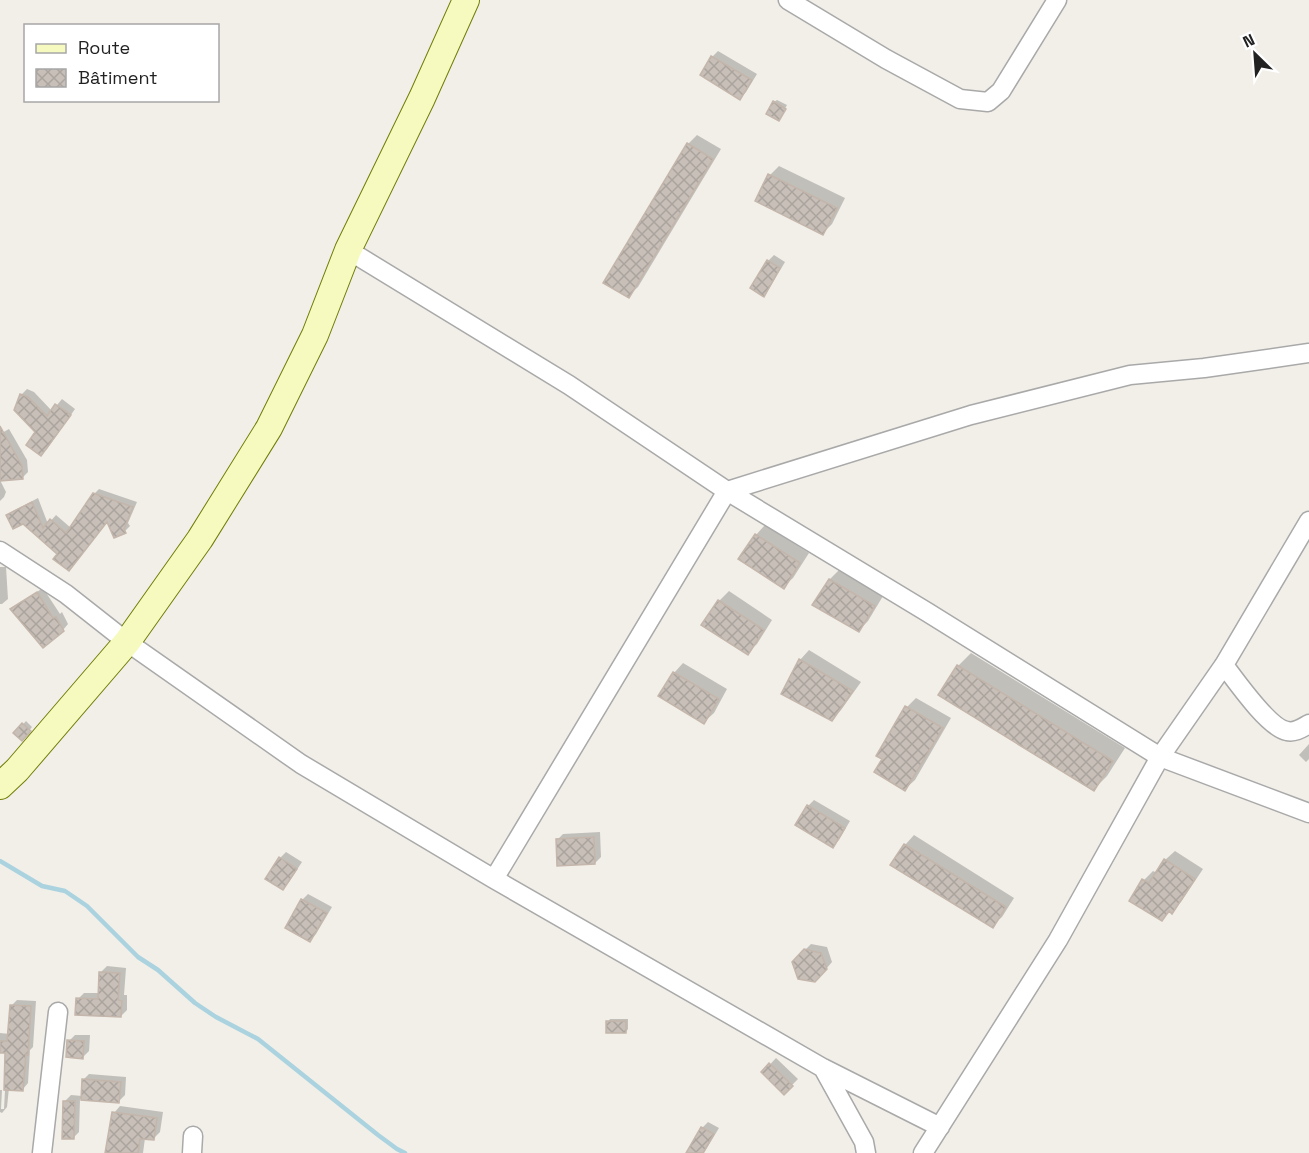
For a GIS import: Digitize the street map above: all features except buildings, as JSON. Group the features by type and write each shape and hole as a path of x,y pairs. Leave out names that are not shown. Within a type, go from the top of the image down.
{"main road":[{"path":"0,786 17,770 127,642 200,539 269,428 315,335 348,250 422,98 466,0"}],"street":[{"path":"788,0 886,59 960,99 988,102 1001,91 1057,0"},
{"path":"348,250 569,386 727,491 1160,757 1309,813"},
{"path":"494,879 727,491 971,415 1130,375 1204,368 1309,353"},
{"path":"923,1153 1058,940 1160,757 1224,665 1309,521"},
{"path":"0,551 66,594 127,642 301,764 494,879 823,1068 940,1127"},
{"path":"1224,665 1265,716 1284,731 1295,731 1309,724"},
{"path":"42,1153 58,1012"},
{"path":"823,1068 864,1142 866,1153"}],"waterway":[{"path":"0,861 42,886 65,891 87,906 138,957 158,970 195,1003 258,1039 378,1135 405,1153"}]}
